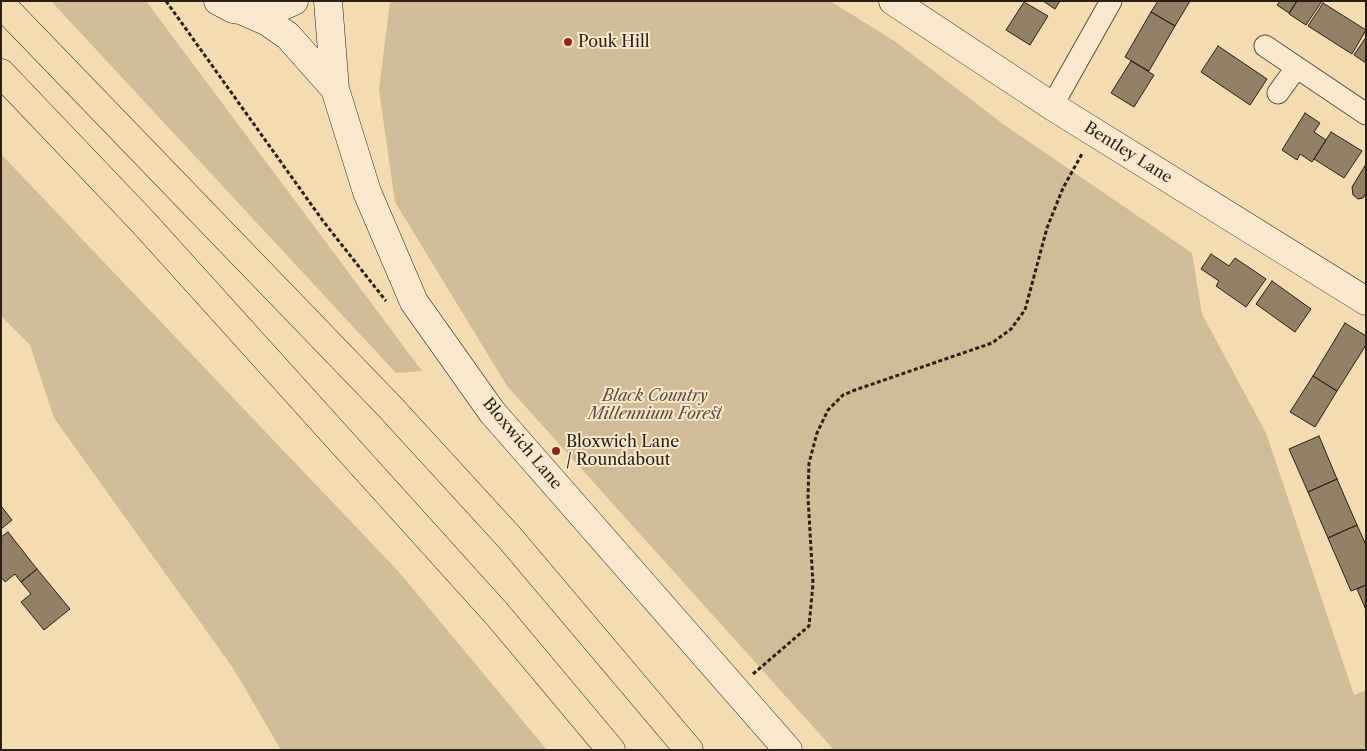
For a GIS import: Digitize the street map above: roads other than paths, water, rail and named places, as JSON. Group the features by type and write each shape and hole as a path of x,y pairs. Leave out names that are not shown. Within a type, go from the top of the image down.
{"highway":[{"path":"1,4 389,406 508,537 688,750"},
{"path":"1,73 144,223 497,614 611,750"}],"street":[{"name":"Bloxwich Lane","path":"218,1 268,22 288,36 335,89"},
{"path":"243,12 265,12 294,1"},
{"name":"Bloxwich Lane","path":"328,1 335,89 367,192 414,302 492,412 788,750"},
{"name":"Bentley Lane","path":"893,1 1052,106 1366,301"},
{"path":"1052,106 1111,1"},
{"path":"1265,46 1366,114"},
{"path":"1278,93 1296,68"}],"place":[{"name":"Pouk Hill","path":"568,42"},
{"name":"Bloxwich Lane / Roundabout","path":"556,451"}],"park label":[{"name":"Black Country Millennium Forest","path":"655,405"}]}
